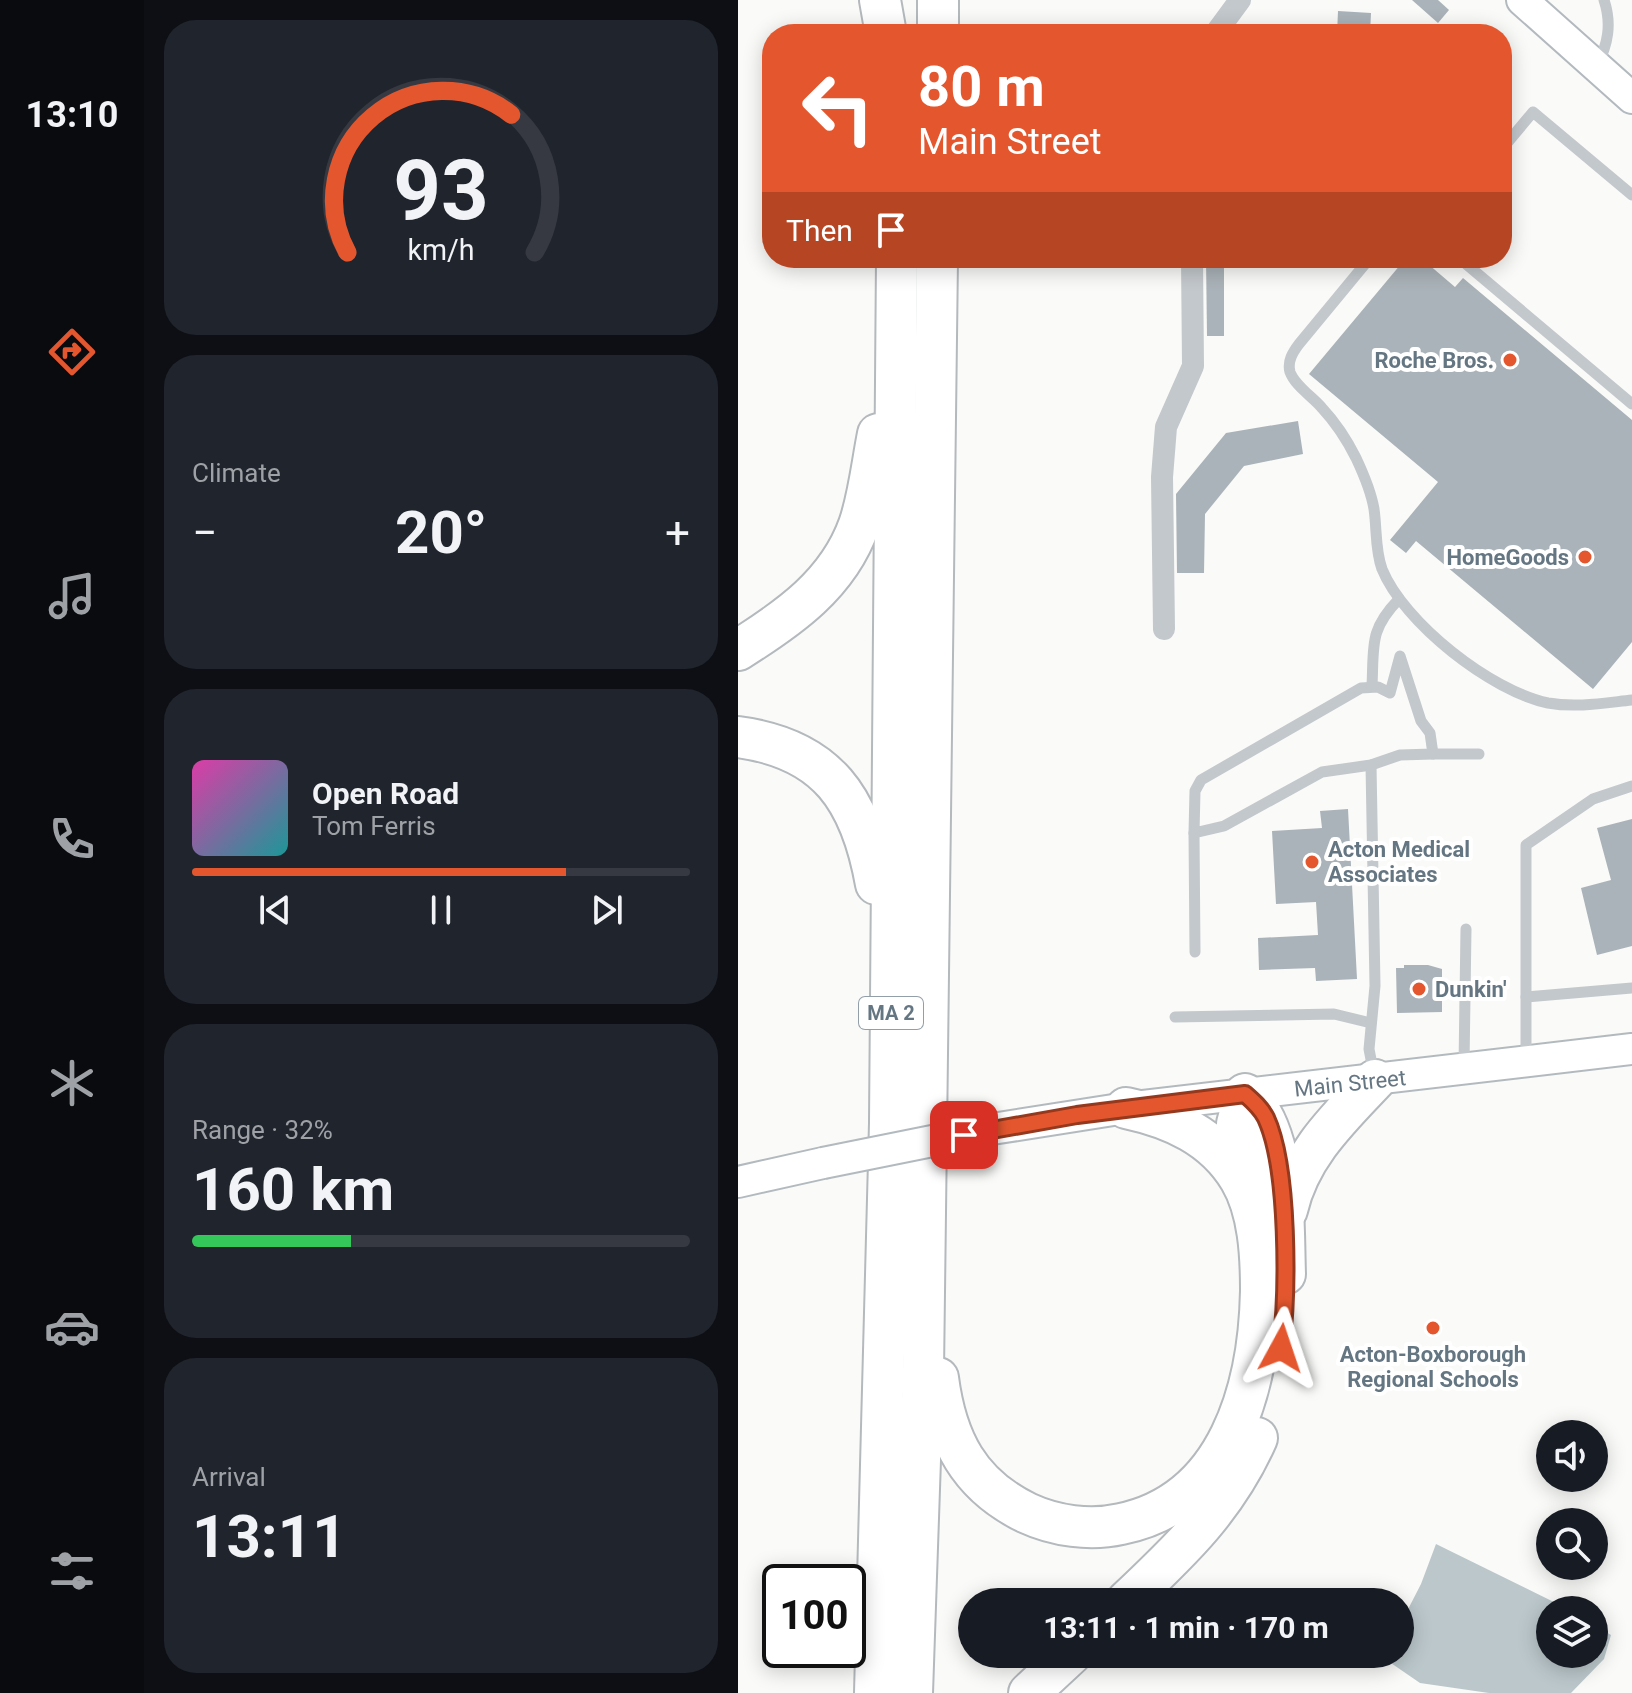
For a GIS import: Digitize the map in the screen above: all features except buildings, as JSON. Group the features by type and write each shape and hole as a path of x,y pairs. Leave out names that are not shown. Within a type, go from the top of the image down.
{"highway":[{"path":"880,0 884,24"},
{"path":"938,0 938,24"},
{"name":"MA 2","path":"875,1693 884,1419 892,975 897,268"},
{"name":"MA 2","path":"912,1693 925,1278 937,268"},
{"path":"738,650 810,599 832,574 854,537 865,504 897,332"},
{"path":"738,737 767,742 807,760 829,777 849,802 868,842 892,975"},
{"path":"1284,1242 1287,1210 1299,1173 1327,1132 1375,1080"},
{"path":"925,1278 944,1415 954,1444 970,1468 1000,1497 1040,1519 1087,1527 1126,1523 1156,1514 1193,1488 1216,1463 1238,1420 1251,1378 1260,1321 1260,1261 1237,1124 1245,1094"},
{"path":"1140,1588 1210,1518 1233,1487 1253,1449 1268,1409 1281,1348 1285,1301 1281,1193 1270,1129 1262,1111 1245,1094"},
{"path":"1126,1108 1171,1120 1206,1141 1234,1171 1251,1206"},
{"path":"1029,1693 1056,1668"}],"main road":[{"path":"1522,0 1632,98"},
{"name":"Main Street","path":"738,1182 992,1129 1126,1108 1632,1049"}],"street":[{"path":"1222,24 1240,0"},
{"path":"1164,629 1161,487 1166,427 1193,366 1192,268"}],"lane":[{"path":"1596,67 1608,35 1604,0"},
{"path":"1512,137 1533,112 1632,195"},
{"path":"1362,268 1299,344 1289,367 1293,378 1334,423 1360,466 1372,498 1379,559 1399,599 1414,617 1470,665 1528,697 1578,706 1632,700"},
{"path":"1471,268 1632,404"},
{"path":"1372,686 1376,630 1399,599"},
{"path":"1195,952 1195,791 1206,776 1361,688 1372,686 1390,693 1400,656 1421,721 1430,733 1433,754"},
{"path":"1194,833 1224,826 1322,772 1371,765 1400,755 1479,754"},
{"path":"1371,765 1375,986 1369,1049 1375,1080"},
{"path":"1526,1062 1526,845 1593,799 1632,786"},
{"path":"1464,1070 1466,929"},
{"path":"1526,997 1632,988"},
{"path":"1175,1017 1334,1014 1371,1023"}],"shaded area":[{"path":"1436,1544 1542,1596 1536,1596 1536,1668 1595,1668 1571,1693 1489,1693 1420,1683 1398,1668 1414,1668 1414,1598"}],"place":[{"name":"Roche Bros.","path":"1510,360"},
{"name":"HomeGoods","path":"1585,557"},
{"name":"Acton Medical Associates","path":"1312,862"},
{"name":"Dunkin'","path":"1419,989"},
{"name":"Acton-Boxborough Regional Schools","path":"1433,1328"}],"route":[{"path":"964,1135 1077,1115 1245,1094 1266,1118 1277,1159 1285,1286 1281,1348"}]}
